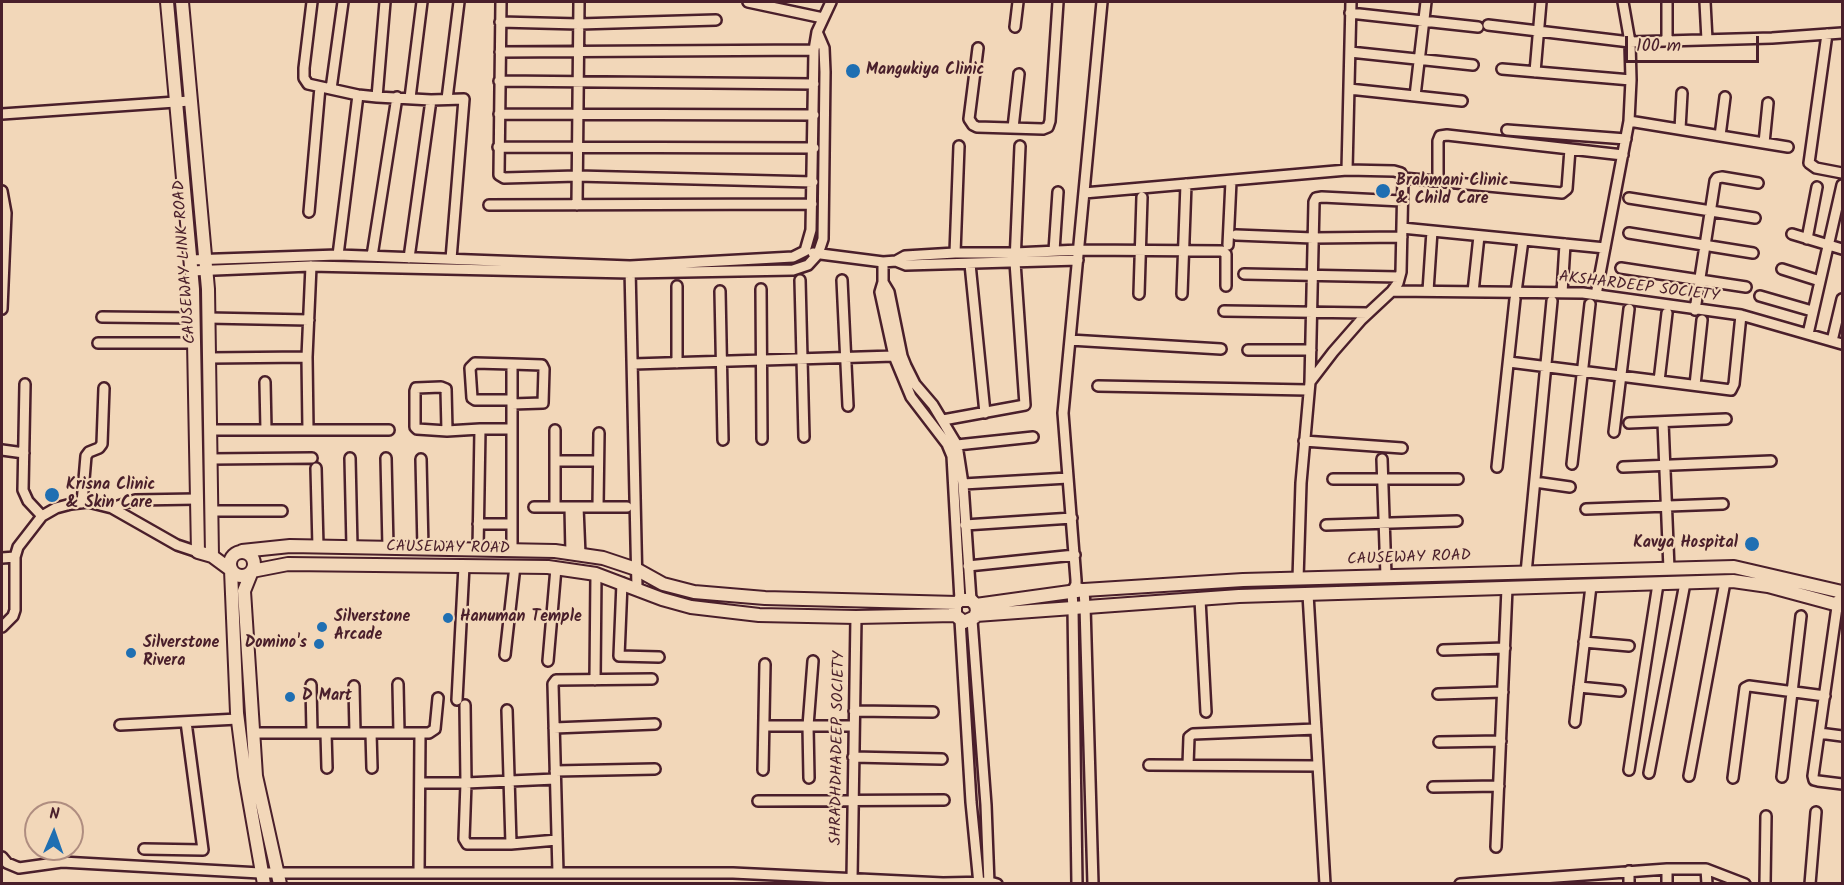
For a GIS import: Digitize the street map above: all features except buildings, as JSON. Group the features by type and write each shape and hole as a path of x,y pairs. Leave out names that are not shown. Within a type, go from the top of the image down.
{"main road":[{"path":"167,2 194,318 198,552 212,556 237,575 241,576 252,571"},
{"name":"CAUSEWAY LINK ROAD","path":"182,2 206,265 212,556"},
{"name":"CAUSEWAY ROAD","path":"212,556 290,546 555,551 603,558 636,569 663,584 694,592 966,610 1077,589 1243,580 1734,567 1841,591"},
{"path":"262,878 238,719 231,557 240,552 249,554 254,560 244,591 256,776 278,878"},
{"name":"CAUSEWAY ROAD","path":"252,571 288,564 556,568 596,574 662,599 691,607 759,615 856,617 1315,594 1725,582 1768,586 1840,605"},
{"path":"1315,594 1321,578"},
{"path":"1291,595 1294,579"}],"street":[{"path":"312,2 304,78 308,84 377,97 464,99 451,259"},
{"path":"331,89 343,2"},
{"path":"377,97 385,2"},
{"path":"410,98 422,2"},
{"path":"447,99 459,2"},
{"path":"501,2 498,172 504,178 577,176 813,182"},
{"path":"577,205 579,2"},
{"path":"748,2 823,18"},
{"path":"805,251 811,230 814,50 817,32 831,2"},
{"path":"1015,27 1018,2"},
{"path":"978,48 969,119 977,127 1043,129 1047,127 1050,121 1058,2"},
{"path":"1093,884 1079,607 1063,413 1102,2"},
{"path":"1347,170 1351,2"},
{"path":"1415,96 1426,2"},
{"path":"1535,72 1541,2"},
{"path":"1596,295 1629,121 1630,42 1623,2"},
{"path":"1666,2 1667,41"},
{"path":"1705,2 1707,40"},
{"path":"1350,13 1630,42 1842,33"},
{"path":"500,22 579,24 716,21"},
{"path":"206,265 793,270 808,265 818,254 823,239 825,72 824,48 817,32"},
{"path":"1827,34 1809,163 1816,168 1842,173"},
{"path":"500,52 814,50"},
{"path":"1350,52 1473,65"},
{"path":"1502,69 1631,80"},
{"path":"1013,128 1019,74"},
{"path":"499,81 814,84"},
{"path":"309,212 320,87"},
{"path":"1349,89 1462,101"},
{"path":"1680,129 1682,93"},
{"path":"338,255 358,95"},
{"path":"372,256 397,97"},
{"path":"1720,136 1725,97"},
{"path":"409,258 431,100"},
{"path":"2,114 190,101"},
{"path":"1764,143 1768,103"},
{"path":"499,114 813,115"},
{"path":"1629,121 1788,147"},
{"path":"1507,130 1626,139"},
{"path":"1438,181 1440,136 1447,135 1623,155"},
{"path":"955,253 959,146"},
{"path":"943,420 1025,405 1015,258 1020,146"},
{"path":"498,147 814,148"},
{"path":"1403,178 1562,193 1567,189 1570,149"},
{"path":"1084,193 1347,170 1401,173 1403,178 1400,277 1392,291 1368,313 1333,352 1309,386"},
{"path":"1695,310 1715,181 1722,177 1758,183"},
{"path":"1228,245 1231,181"},
{"path":"1182,294 1186,184"},
{"path":"1808,334 1842,185"},
{"path":"1807,239 1817,187"},
{"path":"2,191 6,213 2,309"},
{"path":"1054,251 1058,192"},
{"path":"1139,294 1142,197"},
{"path":"1294,579 1311,350 1314,202 1316,198 1402,201"},
{"path":"1629,198 1755,218"},
{"path":"489,205 812,204"},
{"path":"1236,235 1313,238 1432,231 1605,248"},
{"path":"1428,291 1432,231"},
{"path":"1629,233 1753,253"},
{"path":"1792,234 1842,249"},
{"path":"1473,292 1479,236"},
{"path":"1497,467 1523,240"},
{"path":"1562,293 1565,244"},
{"path":"190,266 338,255 630,269 793,257 805,251 883,262 896,261 905,256 955,253 1015,258 1141,250 1184,250 1225,252 1226,286"},
{"path":"896,261 906,265 970,264 1054,251 1078,255"},
{"path":"2,856 7,864 19,868 62,862 262,878 407,873 707,873 904,882 992,883 952,456 947,444 911,397 894,356 880,292 883,282 883,262"},
{"path":"970,264 986,413"},
{"path":"308,430 307,357 311,266"},
{"path":"1621,268 1746,288"},
{"path":"630,269 637,588"},
{"path":"1782,269 1820,281"},
{"path":"1244,274 1400,277"},
{"path":"800,280 804,437"},
{"path":"842,280 848,406"},
{"path":"883,282 889,292 906,366 915,384 943,420 957,445 963,484 968,566 966,610 978,883"},
{"path":"677,286 677,363"},
{"path":"760,289 762,439"},
{"path":"720,291 723,440"},
{"name":"AKSHARDEEP SOCIETY","path":"1392,291 1473,292 1516,296 1562,293 1596,295 1741,315 1842,344"},
{"path":"1760,296 1812,311"},
{"path":"1832,341 1842,299"},
{"path":"1526,573 1552,301"},
{"path":"1572,464 1590,304"},
{"path":"1614,432 1629,309"},
{"path":"1224,311 1368,313"},
{"path":"1659,381 1667,313"},
{"path":"1509,362 1729,390 1733,387 1741,315"},
{"path":"102,317 194,318"},
{"path":"208,318 309,320"},
{"path":"1695,385 1702,320"},
{"path":"1070,340 1221,349"},
{"path":"98,343 194,343"},
{"path":"1248,350 1311,350"},
{"path":"633,364 894,356"},
{"path":"209,358 307,357"},
{"path":"475,363 512,364 542,365 544,369 543,403 540,405 472,398 470,368 475,363"},
{"path":"512,364 512,550"},
{"path":"265,382 266,430"},
{"path":"25,384 23,490 28,501 42,516"},
{"path":"1098,386 1309,386"},
{"path":"447,431 446,390 441,387 416,388 415,427 422,431 447,431 480,429 512,429"},
{"path":"82,502 86,456 102,444 104,388"},
{"path":"1629,423 1726,419"},
{"path":"1663,422 1669,569"},
{"path":"478,550 480,429"},
{"path":"210,430 389,430"},
{"path":"555,430 555,507"},
{"path":"598,507 599,433"},
{"path":"957,445 1034,437"},
{"path":"1304,441 1402,448"},
{"path":"2,450 24,453"},
{"path":"211,459 312,458"},
{"path":"350,458 352,548"},
{"path":"386,458 388,548"},
{"path":"421,459 423,549"},
{"path":"1382,459 1386,576"},
{"path":"1623,467 1771,460"},
{"path":"555,461 598,461"},
{"path":"316,468 318,547"},
{"path":"963,484 1068,478"},
{"path":"1333,479 1458,479"},
{"path":"1535,482 1570,487"},
{"path":"112,508 135,500 197,499"},
{"path":"2,627 13,616 15,610 15,557 23,539 42,516 56,508 88,502 112,508 177,545 198,552"},
{"path":"1586,509 1723,504"},
{"path":"534,507 627,507"},
{"path":"574,507 576,554"},
{"path":"212,511 282,511"},
{"path":"965,525 1072,518"},
{"path":"1326,525 1457,521"},
{"path":"478,524 512,524"},
{"path":"968,566 1075,555"},
{"path":"2,558 15,557"},
{"path":"464,566 461,702 466,783 464,839 466,844 511,844 557,840"},
{"path":"505,655 515,566"},
{"path":"548,662 556,568"},
{"path":"595,680 596,574"},
{"path":"1689,776 1725,582"},
{"path":"622,583 619,656 659,657"},
{"path":"1649,773 1685,583"},
{"path":"1629,770 1658,584"},
{"path":"1575,722 1592,585"},
{"path":"1496,847 1507,588"},
{"path":"1841,591 1813,776 1815,780 1842,784"},
{"path":"1315,594 1316,729 1325,884"},
{"path":"1200,599 1206,712"},
{"path":"1077,884 1079,607"},
{"path":"1782,777 1802,616"},
{"name":"SHRADHDHADEEP SOCIETY","path":"856,617 852,801 857,880"},
{"path":"1584,642 1629,646"},
{"path":"1443,650 1504,648"},
{"path":"809,778 808,726 813,661"},
{"path":"763,770 765,664"},
{"path":"558,873 553,689 556,680 652,679"},
{"path":"311,684 312,733"},
{"path":"398,684 399,733"},
{"path":"354,686 355,733"},
{"path":"1733,778 1745,688 1749,686 1824,696"},
{"path":"1579,687 1620,691"},
{"path":"1438,694 1503,692"},
{"path":"253,733 429,733 435,729 438,698"},
{"path":"507,710 511,844"},
{"path":"854,711 933,712"},
{"path":"120,725 238,719"},
{"path":"144,849 203,850 186,722"},
{"path":"554,728 655,724"},
{"path":"764,726 854,726"},
{"path":"1188,765 1190,737 1193,734 1316,729"},
{"path":"326,733 327,768"},
{"path":"371,733 372,768"},
{"path":"419,873 420,733"},
{"path":"1819,733 1842,736"},
{"path":"1439,742 1501,741"},
{"path":"854,758 942,759"},
{"path":"1149,765 1318,766"},
{"path":"420,783 510,782 555,775 655,769"},
{"path":"1433,787 1499,786"},
{"path":"758,801 944,800"},
{"path":"1810,884 1816,812"},
{"path":"1765,884 1766,816"},
{"path":"1667,869 1667,884"},
{"path":"1706,869 1707,884"},
{"path":"1460,884 1589,879 1629,871 1706,869 1745,884"},
{"path":"1629,871 1629,884"},
{"path":"407,873 411,884"},
{"path":"463,873 464,884"},
{"path":"505,873 505,884"},
{"path":"544,873 544,884"},
{"path":"622,873 622,884"},
{"path":"662,873 662,884"},
{"path":"707,873 707,884"}],"place":[{"name":"Mangukiya Clinic","path":"853,71"},
{"name":"Brahmani Clinic & Child Care","path":"1383,191"},
{"name":"Krisna Clinic & Skin Care","path":"52,495"},
{"name":"Kavya Hospital","path":"1752,544"},
{"name":"Hanuman Temple","path":"448,618"},
{"name":"Silverstone Arcade","path":"322,627"},
{"name":"Domino's","path":"319,644"},
{"name":"Silverstone Rivera","path":"131,653"},
{"name":"D Mart","path":"290,697"}]}
